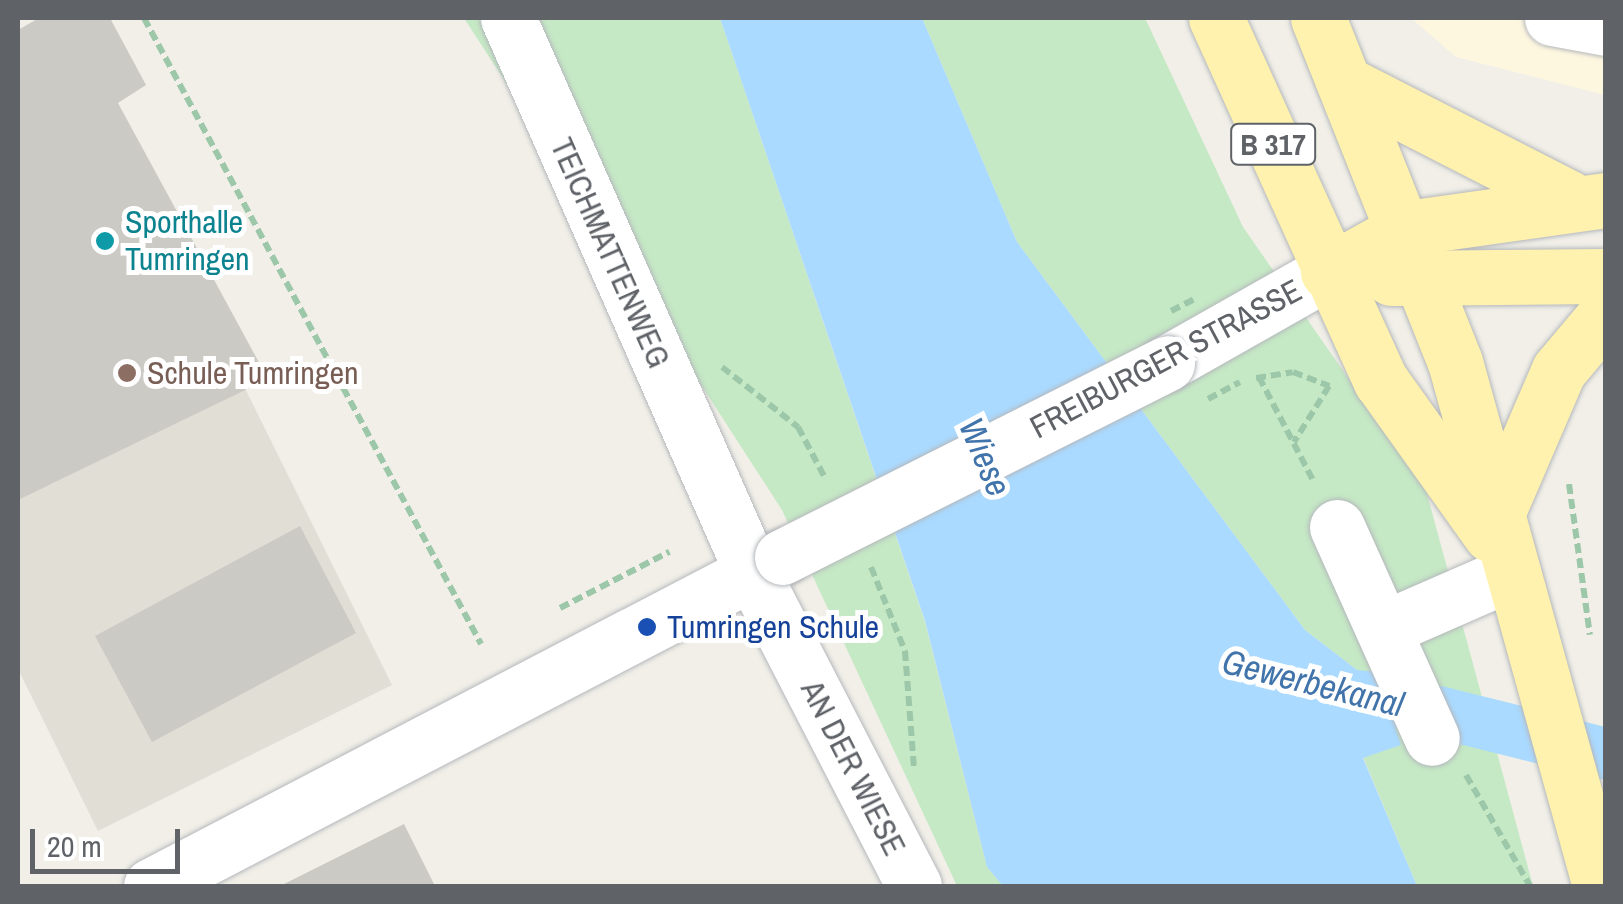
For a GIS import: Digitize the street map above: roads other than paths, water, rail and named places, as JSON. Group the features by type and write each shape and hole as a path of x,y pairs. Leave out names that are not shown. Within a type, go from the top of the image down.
{"main road":[{"name":"B 317","path":"1216,18 1328,272 1381,380 1503,546 1569,665 1582,810 1600,886"},
{"name":"B 317","path":"1318,18 1407,228 1503,546"},
{"path":"1350,86 1589,199"},
{"path":"1328,272 1407,228 1589,199"},
{"path":"1328,272 1424,281 1606,276"},
{"path":"1503,546 1559,370 1606,314"}],"street":[{"name":"TEICHMATTENWEG","path":"508,18 618,286 716,486"},
{"path":"1552,18 1606,28"},
{"name":"FREIBURGER STRASSE","path":"151,886 767,564 1168,364 1328,272"},
{"name":"AN DER WIESE","path":"716,486 767,564 904,866"},
{"path":"1337,527 1397,651 1432,738"},
{"path":"1397,651 1503,546"}],"water":[{"name":"Wiese","path":"720,18 922,18 1017,242 1305,630 1357,670 1378,672 1401,745 1363,758 1417,886 1003,886 987,867 925,621"}],"waterway":[{"name":"Gewerbekanal","path":"1382,698 1606,754"}],"place":[{"name":"Sporthalle Tumringen","path":"105,241"},
{"name":"Schule Tumringen","path":"127,373"},
{"name":"Tumringen Schule","path":"647,627"}]}
